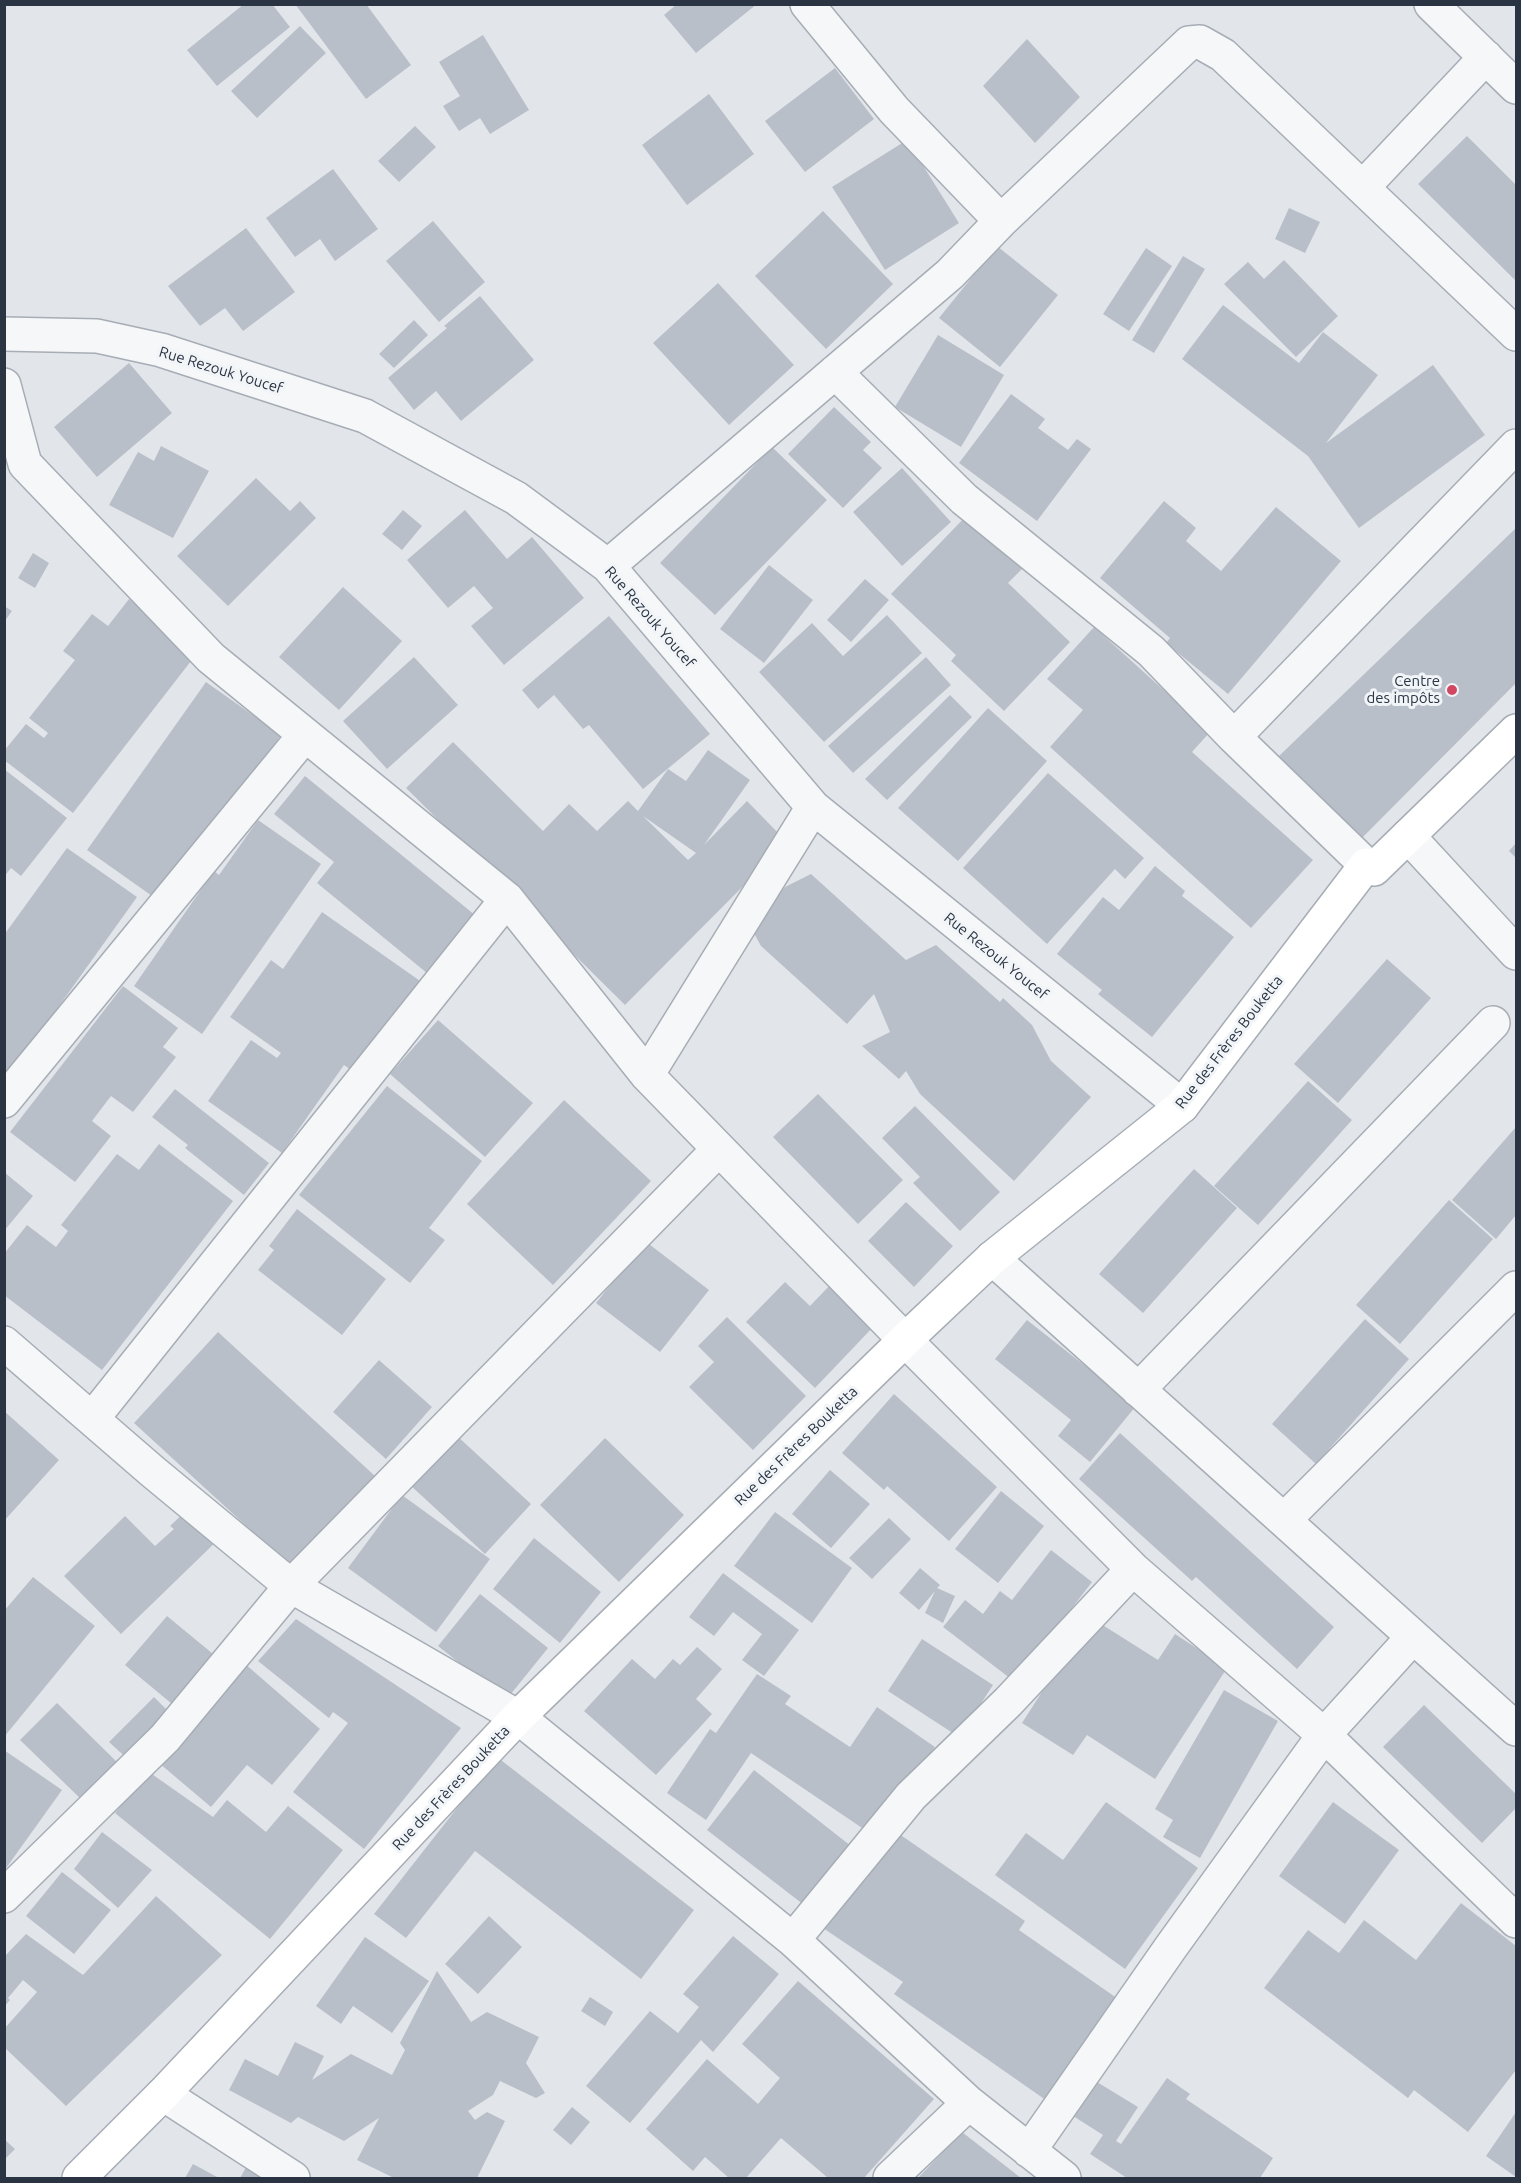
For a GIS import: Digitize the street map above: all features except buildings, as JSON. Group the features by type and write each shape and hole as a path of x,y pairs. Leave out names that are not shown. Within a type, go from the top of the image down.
{"main road":[{"name":"Rue des Frères Bouketta","path":"79,2178 163,2094 518,1717 905,1340 992,1258 1182,1106 1366,865 1374,869 1516,731"}],"street":[{"path":"807,4 894,110 1001,221"},
{"path":"1431,4 1516,87"},
{"path":"608,566 950,274 1001,221 1189,43 1200,42 1223,55 1516,334"},
{"path":"1363,187 1486,57"},
{"name":"Rue Rezouk Youcef","path":"4,334 97,336 160,350 365,416 516,498 608,566 813,807 1182,1106"},
{"path":"835,372 964,499 1151,651 1234,737 1366,865"},
{"path":"4,385 25,464 211,658 507,899 647,1075 905,1340 1133,1569 1324,1735 1516,1921"},
{"path":"1234,737 1516,446"},
{"path":"4,1101 304,736"},
{"path":"647,1075 813,807"},
{"path":"1408,836 1516,953"},
{"path":"92,1419 507,899"},
{"path":"1138,1390 1494,1023"},
{"path":"4,1896 165,1738 291,1586 718,1150"},
{"path":"992,1258 1516,1729"},
{"path":"1284,1520 1516,1288"},
{"path":"4,1343 291,1586 518,1717 793,1940 969,2103 1064,2178"},
{"path":"793,1940 912,1796 1008,1702 1133,1569"},
{"path":"1029,2151 1171,1947 1324,1735 1413,1637"},
{"path":"163,2094 293,2178"},
{"path":"890,2178 969,2103"}],"place":[{"name":"Centre des impôts","path":"1452,690"}]}
